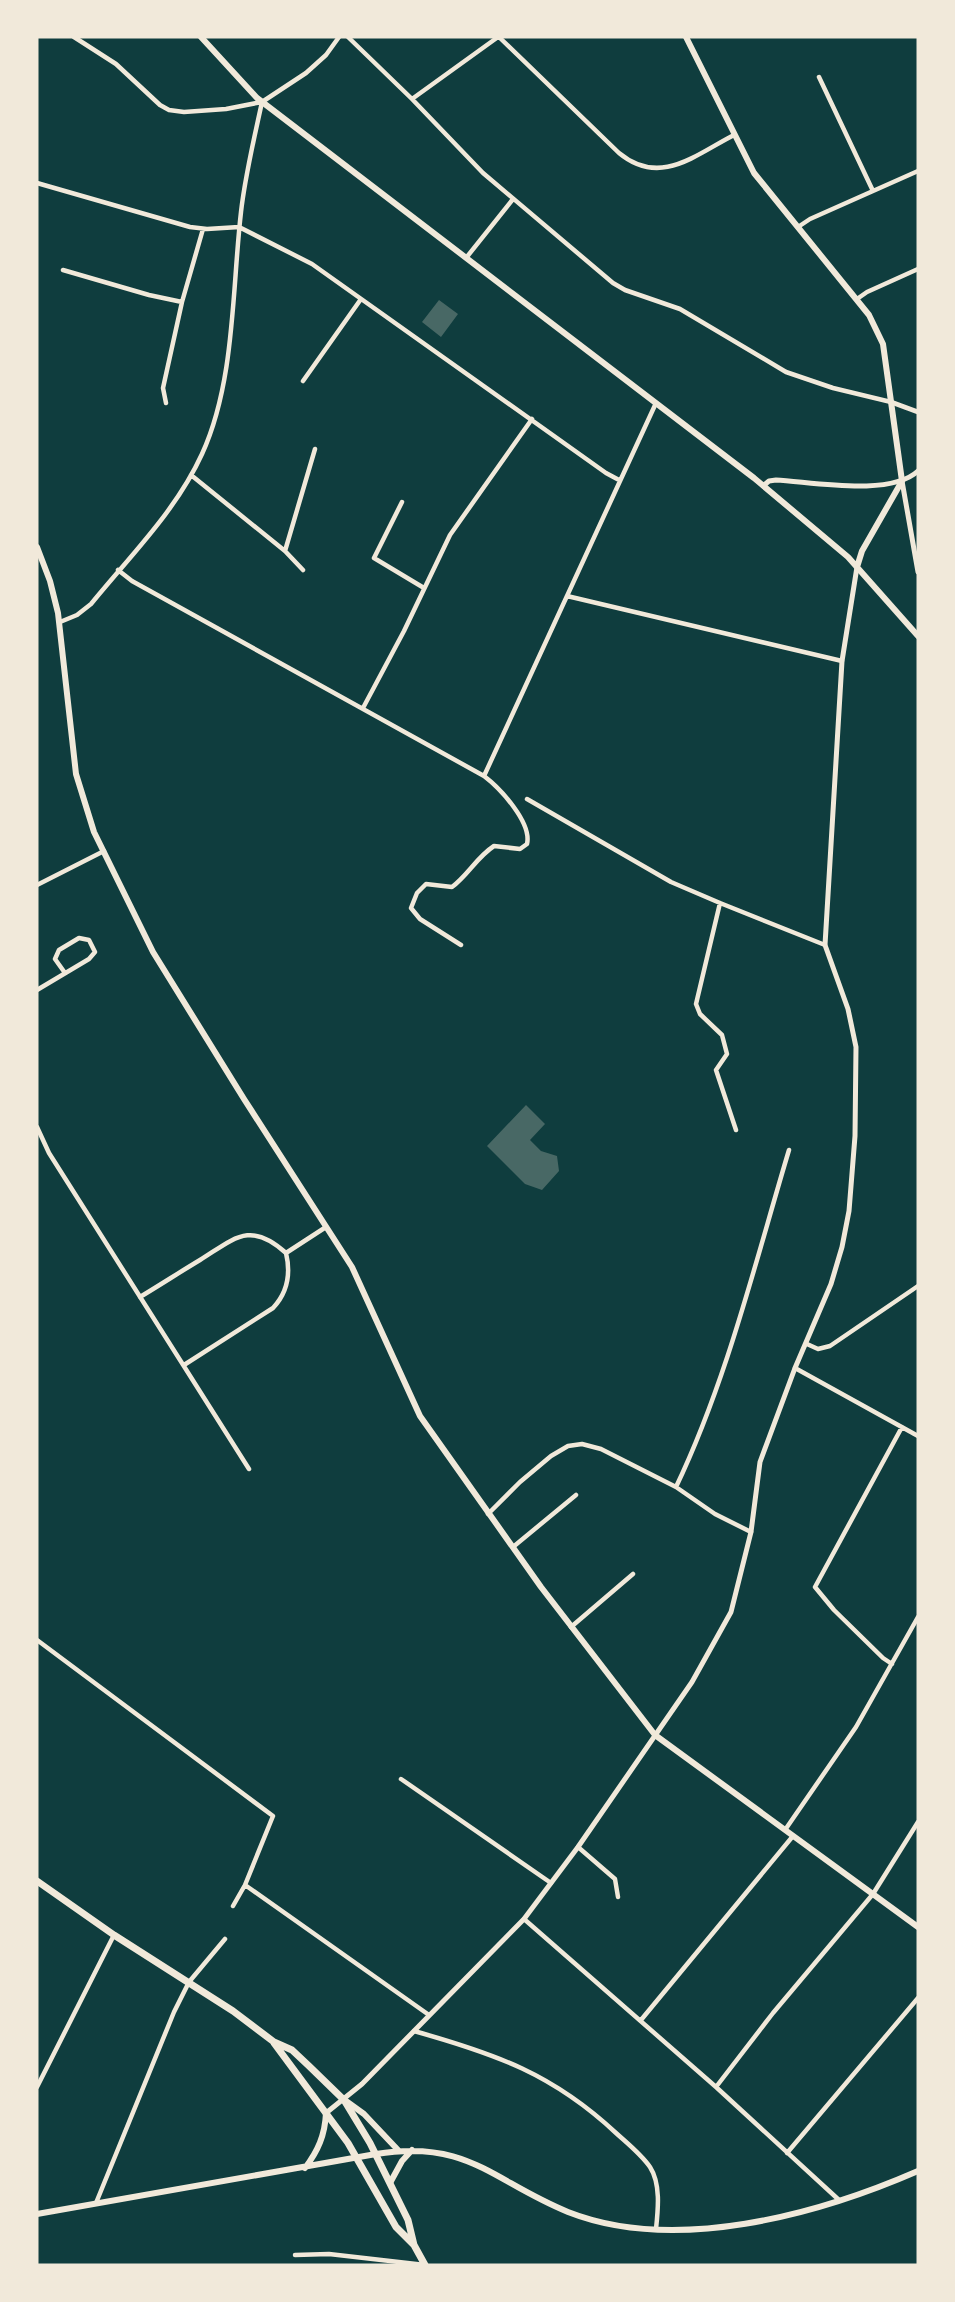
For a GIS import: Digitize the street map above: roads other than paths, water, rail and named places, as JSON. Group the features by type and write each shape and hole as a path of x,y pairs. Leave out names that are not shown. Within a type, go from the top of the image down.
{"main road":[{"path":"201,37 245,87 262,102 763,486 857,567 918,636"},
{"path":"686,37 754,173 857,299 881,338 902,481 862,551 857,567"},
{"path":"37,547 50,581 60,622 76,775 87,814 153,952 356,1275 420,1416 488,1514 655,1735 918,1927"},
{"path":"37,1881 274,2042 292,2050 344,2100 364,2114 398,2150"},
{"path":"274,2042 356,2157 396,2227 414,2245"},
{"path":"344,2100 376,2154 408,2220 414,2245 425,2265"},
{"path":"305,2168 323,2137 326,2113"},
{"path":"37,2214 356,2157 412,2150 438,2151 477,2164 570,2213 615,2225 656,2230 699,2230 728,2227 839,2200 918,2171"},
{"path":"390,2183 401,2161 412,2150"}],"street":[{"path":"74,37 116,64 160,105 169,110 184,111 226,109 262,102 306,73 326,55 339,37"},
{"path":"348,37 474,164 613,283 625,290 680,309 786,372 918,412"},
{"path":"412,99 499,37 620,153 638,166 651,169 669,167 734,135"},
{"path":"820,77 873,191"},
{"path":"60,622 84,611 172,506 206,444 226,365 243,195 262,102"},
{"path":"798,228 810,219 918,171"},
{"path":"37,183 203,229 239,227 312,264 619,480"},
{"path":"466,258 513,199"},
{"path":"166,403 163,388 182,302 203,229"},
{"path":"64,270 182,302"},
{"path":"857,299 866,292 918,270"},
{"path":"303,381 361,299"},
{"path":"484,776 656,403"},
{"path":"363,708 450,535 532,419"},
{"path":"285,551 314,449"},
{"path":"763,486 776,480 854,485 902,481 918,471"},
{"path":"191,475 285,551 303,570"},
{"path":"902,481 918,572"},
{"path":"402,502 374,558 424,588"},
{"path":"326,2113 344,2100 524,1919 578,1847 692,1682 720,1635 737,1592 751,1532 760,1462 795,1368 831,1284 849,1211 855,1136 856,1047 848,1009 825,945 842,661 857,567"},
{"path":"118,570 484,776 497,786 525,824 529,835 527,844 520,849 494,846 452,887 426,884 417,893 411,908 420,919 461,945"},
{"path":"567,596 842,661"},
{"path":"527,799 671,881 720,904 825,945"},
{"path":"37,885 104,851"},
{"path":"720,904 696,1004 700,1014 722,1035 727,1054 716,1070 736,1130"},
{"path":"37,990 89,959 95,952 89,940 79,938 59,950 55,959 65,973"},
{"path":"37,1127 49,1153 249,1469"},
{"path":"676,1487 710,1409 789,1150"},
{"path":"286,1253 326,1227"},
{"path":"140,1297 235,1237 255,1235 267,1239 286,1253 288,1276 282,1299 273,1308 184,1365"},
{"path":"807,1344 818,1349 830,1346 918,1286"},
{"path":"795,1368 918,1436"},
{"path":"892,1664 834,1611 815,1587 902,1427"},
{"path":"488,1514 551,1456 568,1446 582,1444 601,1449 676,1487 715,1514 751,1532"},
{"path":"513,1547 576,1495"},
{"path":"571,1626 633,1574"},
{"path":"784,1830 856,1727 918,1617"},
{"path":"37,1640 273,1815 245,1885 233,1906"},
{"path":"401,1779 551,1884"},
{"path":"716,2087 773,2013 873,1895 918,1822"},
{"path":"641,2020 793,1836"},
{"path":"578,1847 615,1879 618,1897"},
{"path":"245,1885 429,2015"},
{"path":"524,1919 641,2020 839,2200"},
{"path":"37,2087 114,1935"},
{"path":"96,2204 174,2012 189,1982 225,1939"},
{"path":"787,2153 918,1998"},
{"path":"413,2031 479,2050 533,2072 589,2107 651,2168 657,2188 656,2230"},
{"path":"295,2255 329,2253 425,2265"}]}
